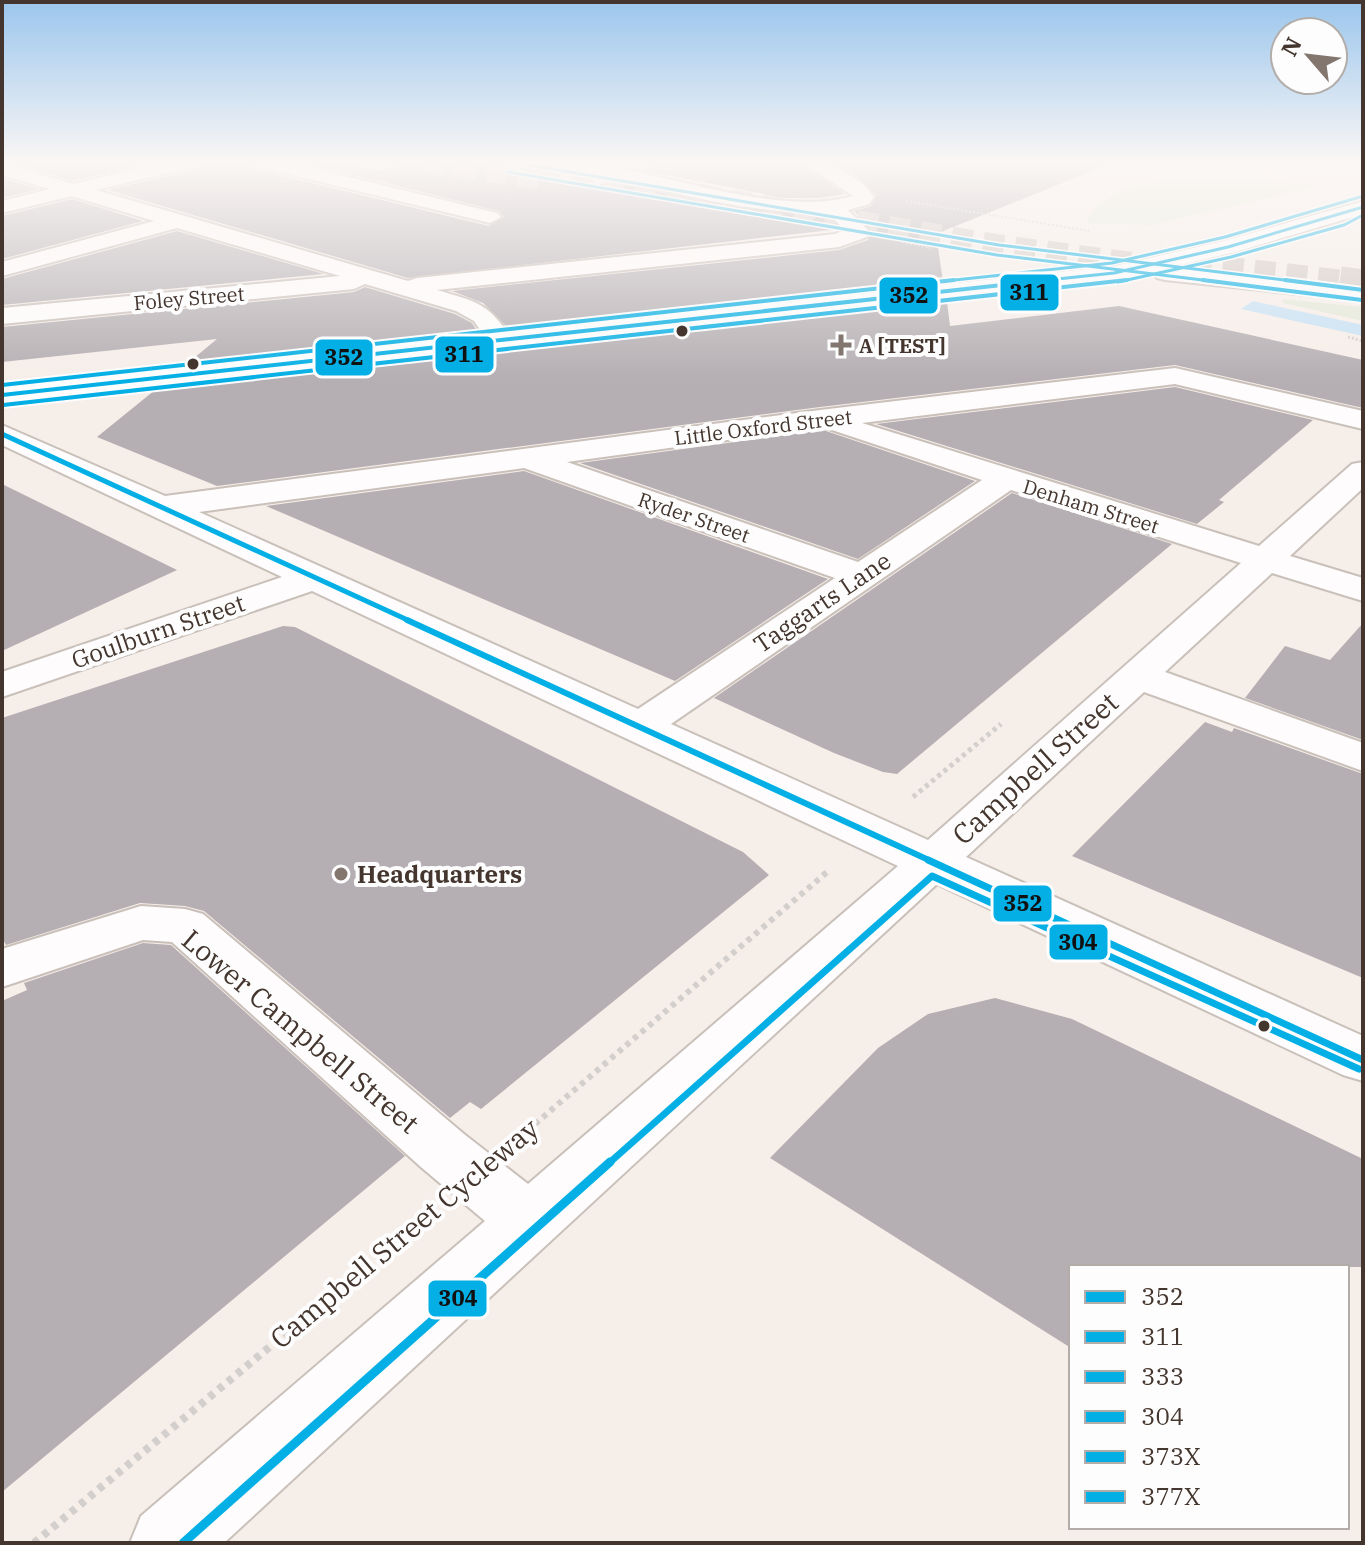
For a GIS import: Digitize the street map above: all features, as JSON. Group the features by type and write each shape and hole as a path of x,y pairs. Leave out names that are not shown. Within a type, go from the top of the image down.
{"street":[{"path":"2,269 129,234"},
{"path":"221,234 476,311 491,323 500,340"},
{"name":"Foley Street","path":"2,316 388,284 839,240 854,234"},
{"path":"2,395 1134,270 1272,234"},
{"path":"1179,260 1363,279"},
{"path":"2,269 99,306"},
{"path":"1134,270 1363,294"},
{"name":"Little Oxford Street","path":"160,507 820,419 1175,376 1363,420"},
{"name":"Denham Street","path":"820,419 1363,590"},
{"path":"2,434 930,864 1363,1060"},
{"path":"2,468 44,453"},
{"name":"Ryder Street","path":"527,459 860,575"},
{"name":"Campbell Street","path":"168,1543 930,864 1363,471"},
{"name":"Taggarts Lane","path":"639,727 1005,479"},
{"name":"Goulburn Street","path":"2,685 314,578"},
{"path":"1137,676 1363,758"},
{"name":"Lower Campbell Street","path":"2,968 141,923 185,926 529,1220"}],"path":[{"name":"Campbell Street Cycleway","path":"34,1543 474,1176 772,920"}],"green space":[{"path":"1282,299 1363,307 1363,321 1283,303"}],"water":[{"path":"1253,301 1363,325 1363,336 1241,309"}],"building":[{"path":"2,234 94,234 2,259"},
{"path":"166,234 188,234 324,274 2,305 2,279"},
{"path":"258,234 795,234 408,278"},
{"path":"870,234 936,234 943,281 508,328 483,303 452,291 839,250 868,240"},
{"path":"365,287 455,314 472,323 478,332 188,363 217,339 2,362 2,327 354,292"},
{"path":"947,302 950,326 1119,306 1363,360 1363,408 1175,365 820,407 217,486 97,437 155,390"},
{"path":"1175,387 1313,420 1219,500 1224,502 1197,524 876,424"},
{"path":"823,430 975,481 858,559 580,463"},
{"path":"524,471 828,579 675,681 266,506"},
{"path":"2,484 177,570 2,651"},
{"path":"1012,493 1172,544 897,774 883,772 834,753 714,698"},
{"path":"1363,623 1363,740 1245,698 1285,646 1330,660"},
{"path":"283,626 295,627 743,852 769,875 481,1109 470,1102 450,1118 204,911 185,906 140,903 6,945 2,938 2,718"},
{"path":"1205,722 1232,732 1234,728 1363,774 1363,978 1072,856"},
{"path":"143,943 171,945 405,1156 2,1492 2,1001 27,990 24,983"},
{"path":"995,998 1072,1019 1363,1159 1363,1267 1069,1265 1069,1347 770,1158 878,1048 928,1014"}],"tunnel":[{"path":"935,234 1190,270"},
{"path":"1159,259 1342,280"},
{"path":"1342,280 1357,282"},
{"path":"1342,280 1363,283"}],"transit line":[{"name":"377X","path":"874,234 997,255 1362,300"},
{"name":"373X","path":"935,234 999,245 1363,290"},
{"name":"333","path":"2,385 1112,263 1235,234"},
{"name":"352","path":"2,395 1114,273 1272,234"},
{"name":"311","path":"3,405 1115,283 1231,257 1312,234"},
{"name":"352","path":"2,434 1363,1060"},
{"name":"304","path":"183,1543 932,876 1359,1069"}],"place":[{"name":"A [TEST]","path":"841,345"},
{"name":"Headquarters","path":"341,874"}]}
